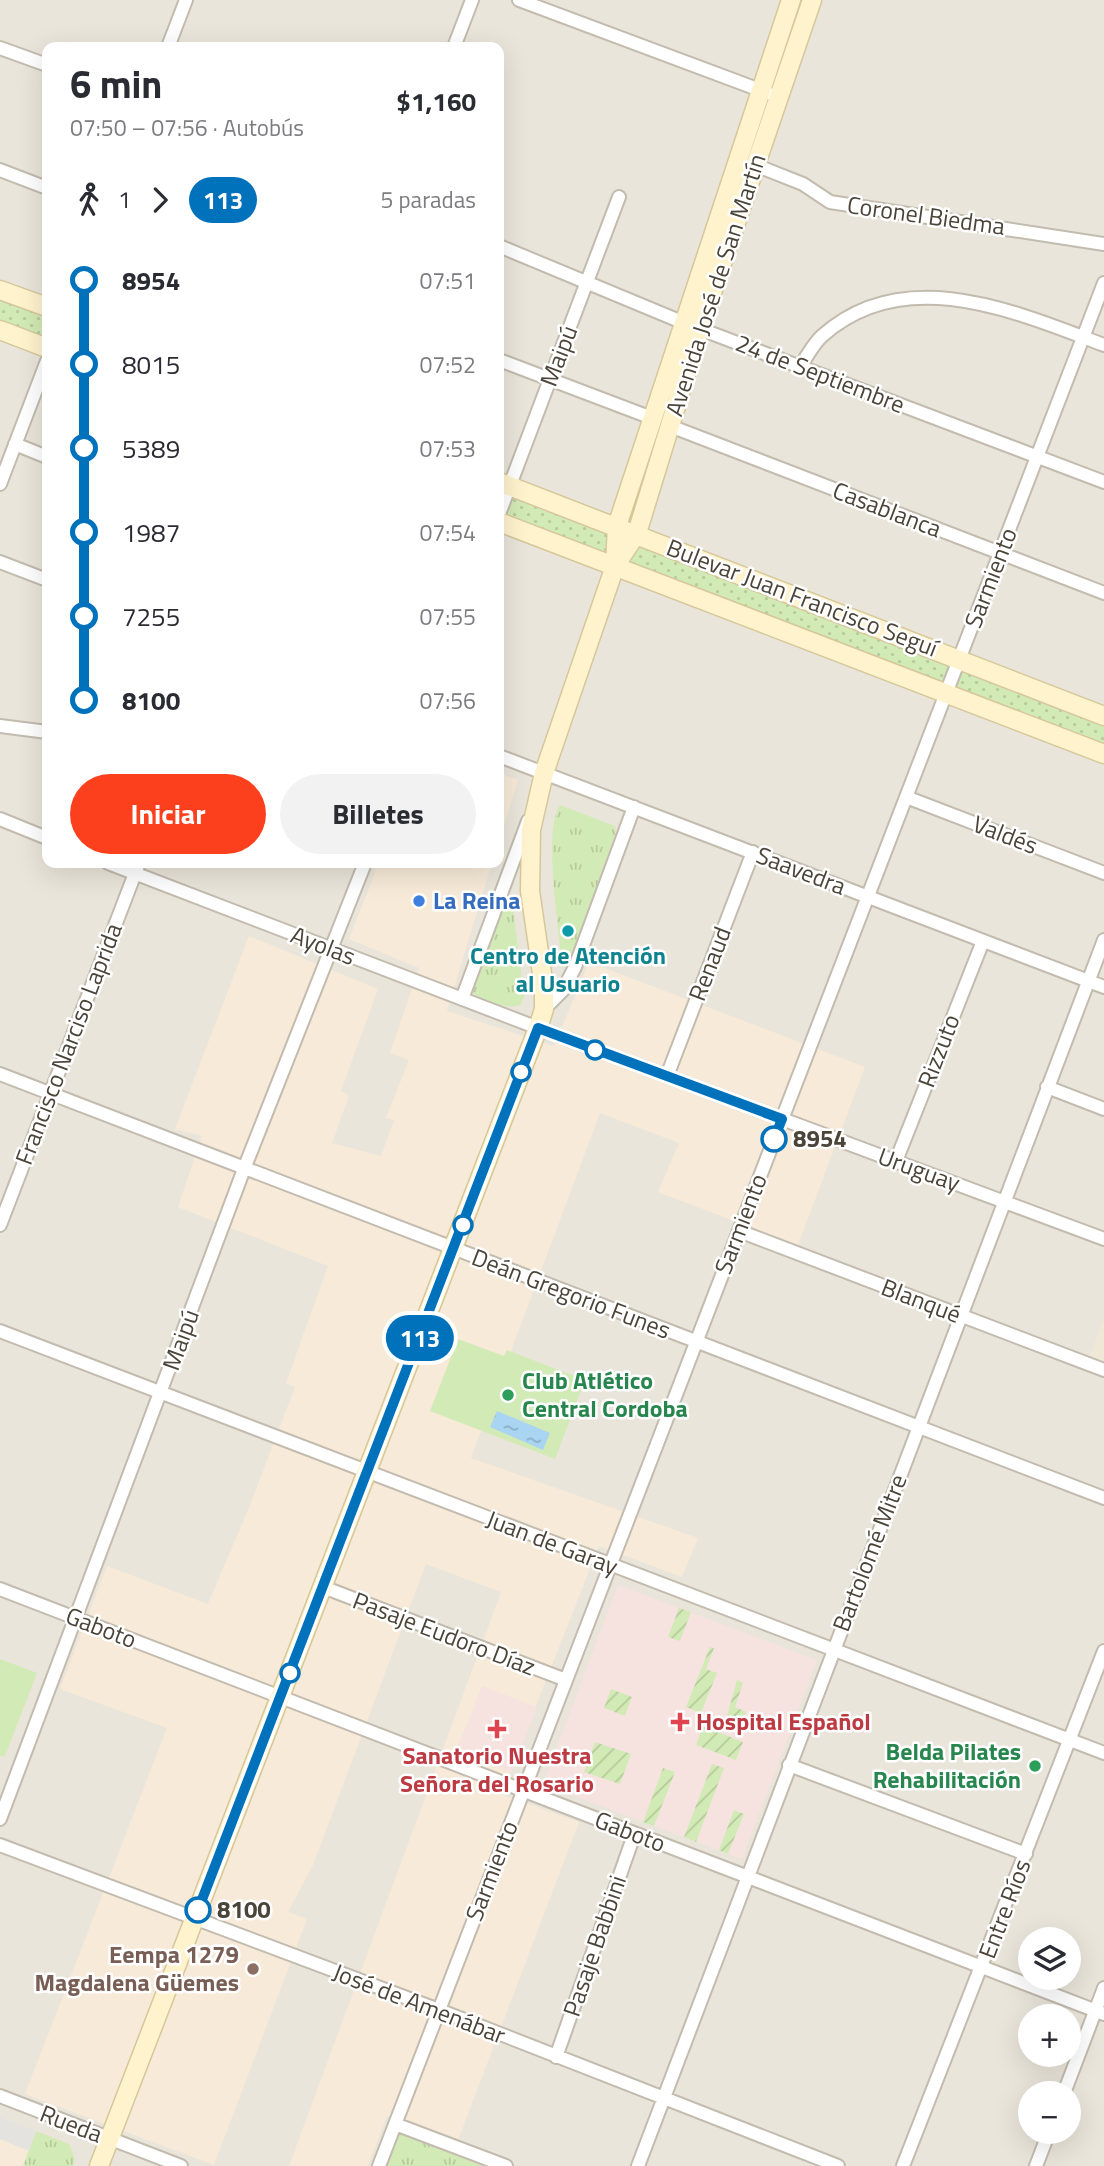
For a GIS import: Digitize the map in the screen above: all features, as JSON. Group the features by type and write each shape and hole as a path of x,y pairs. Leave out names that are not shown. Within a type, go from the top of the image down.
{"main road":[{"name":"Avenida José de San Martín","path":"615,566 617,526 682,322 791,0"},
{"name":"Avenida José de San Martín","path":"99,2166 538,1028 544,1009 528,860 535,804 615,566 637,533 700,328 812,0"},
{"path":"0,289 42,305"},
{"path":"0,330 42,346"},
{"name":"Bulevar Juan Francisco Seguí","path":"504,484 637,533 1104,716"},
{"name":"Bulevar Juan Francisco Seguí","path":"504,524 1104,754"}],"street":[{"path":"170,42 186,0"},
{"path":"456,42 472,0"},
{"path":"519,0 778,96"},
{"path":"0,48 42,63"},
{"name":"Coronel Biedma","path":"755,165 792,179 830,202 1104,243"},
{"path":"0,170 42,186"},
{"name":"Maipú","path":"504,484 550,380 619,197"},
{"name":"24 de Septiembre","path":"504,248 682,322 1104,482"},
{"name":"Sarmiento","path":"379,2166 1104,282"},
{"path":"800,366 822,337 854,315 895,300 930,296 967,300 1104,345"},
{"path":"504,362 652,418"},
{"path":"0,484 42,374"},
{"name":"Casablanca","path":"670,426 1104,593"},
{"path":"15,444 42,455"},
{"path":"0,562 42,578"},
{"path":"0,726 42,731"},
{"name":"Saavedra","path":"504,758 1104,987"},
{"name":"Valdés","path":"906,797 1104,873"},
{"name":"Avenida José de San Martín","path":"462,999 535,804"},
{"name":"Avenida José de San Martín","path":"544,1009 563,990 575,967 634,807"},
{"path":"0,819 42,836"},
{"name":"Renaud","path":"667,1076 753,852"},
{"name":"Ayolas","path":"137,868 331,949 538,1028"},
{"name":"Francisco Narciso Laprida","path":"0,1225 137,868"},
{"name":"Maipú","path":"0,1819 162,1394 244,1169 363,868"},
{"name":"Bartolomé Mitre","path":"638,2166 1104,940"},
{"name":"Rizzuto","path":"896,1161 983,941"},
{"name":"Uruguay","path":"538,1028 1104,1239"},
{"name":"Deán Gregorio Funes","path":"0,1074 1104,1498"},
{"path":"1047,1087 1104,1109"},
{"name":"Blanqué","path":"739,1231 1104,1370"},
{"name":"Juan de Garay","path":"0,1331 1104,1754"},
{"name":"Pasaje Eudoro Díaz","path":"323,1587 566,1681"},
{"name":"Gaboto","path":"0,1589 1100,2012"},
{"name":"Entre Ríos","path":"903,2166 1104,1651"},
{"path":"789,1765 1026,1854"},
{"name":"Pasaje Babbini","path":"556,2057 634,1835"},
{"name":"José de Amenábar","path":"0,1845 439,2010 838,2166"},
{"path":"1069,2081 1100,2012 1104,1988"},
{"name":"Rueda","path":"0,2096 181,2166"},
{"path":"395,2124 506,2166"},
{"path":"1037,2166 1045,2144"}],"shaded area":[{"path":"0,0 1104,0 1104,2166 0,2166"},
{"path":"504,775 518,780 504,826"},
{"path":"377,868 490,868 447,1011 554,1046 589,962 865,1067 798,1245 658,1192 679,1143 600,1113 471,1458 698,1538 682,1577 599,1546 501,1794 579,1822 457,2143 387,2116 368,2166 289,2166 501,1592 426,1564 313,1865 288,1912 307,1919 214,2165 25,2094 167,1728 60,1689 107,1566 208,1604 250,1505 295,1387 286,1383 328,1266 178,1207 202,1136 175,1129 249,936 378,989 341,1091 349,1096 332,1143 381,1156 394,1120 386,1118 409,1060 390,1053 419,968 349,939"},
{"path":"1104,1319 1104,1364 1089,1358"},
{"name":"Hospital Español","path":"618,1585 817,1660 742,1859 543,1784"},
{"name":"Sanatorio Nuestra Señora del Rosario","path":"482,1686 537,1707 511,1773 456,1751"},
{"path":"0,2117 36,2131 29,2151 0,2139"},
{"path":"0,2139 29,2151 23,2166 0,2166"}],"green space":[{"path":"0,290 42,305 42,346 0,330"},
{"path":"504,484 1104,716 1104,754 504,524"},
{"path":"560,805 615,826 616,832 567,968 562,967 552,858 552,836"},
{"path":"512,899 524,997 520,1005 514,1006 494,1004 471,991 503,902"},
{"name":"Club Atlético Central Cordoba","path":"458,1339 504,1356 507,1350 585,1380 555,1459 430,1411"},
{"path":"679,1608 691,1612 680,1641 668,1637"},
{"path":"710,1647 714,1648 706,1669 717,1673 701,1713 686,1707"},
{"path":"0,1659 37,1673 5,1756 0,1756"},
{"path":"737,1680 743,1683 735,1707 746,1712 741,1725 726,1720"},
{"path":"611,1689 632,1697 625,1716 604,1708"},
{"path":"703,1726 743,1742 736,1760 696,1745"},
{"path":"595,1742 631,1754 620,1784 584,1772"},
{"path":"712,1764 724,1768 696,1842 684,1837"},
{"path":"663,1768 675,1772 654,1826 643,1822"},
{"path":"734,1810 744,1814 728,1854 719,1850"},
{"path":"36,2131 69,2144 75,2159 73,2166 23,2166"},
{"path":"398,2133 483,2166 385,2166"}],"water":[{"path":"497,1411 550,1433 543,1450 490,1427"}],"bus line":[{"name":"113","path":"198,1910 538,1028 782,1119 774,1139"}],"place":[{"name":"La Reina","path":"419,901"},
{"name":"Centro de Atención al Usuario","path":"568,931"},
{"name":"8954","path":"774,1139"},
{"name":"Club Atlético Central Cordoba","path":"508,1395"},
{"name":"Hospital Español","path":"680,1722"},
{"name":"Sanatorio Nuestra Señora del Rosario","path":"497,1729"},
{"name":"Belda Pilates Rehabilitación","path":"1035,1766"},
{"name":"8100","path":"198,1910"},
{"name":"Eempa 1279 Magdalena Güemes","path":"253,1969"}]}
